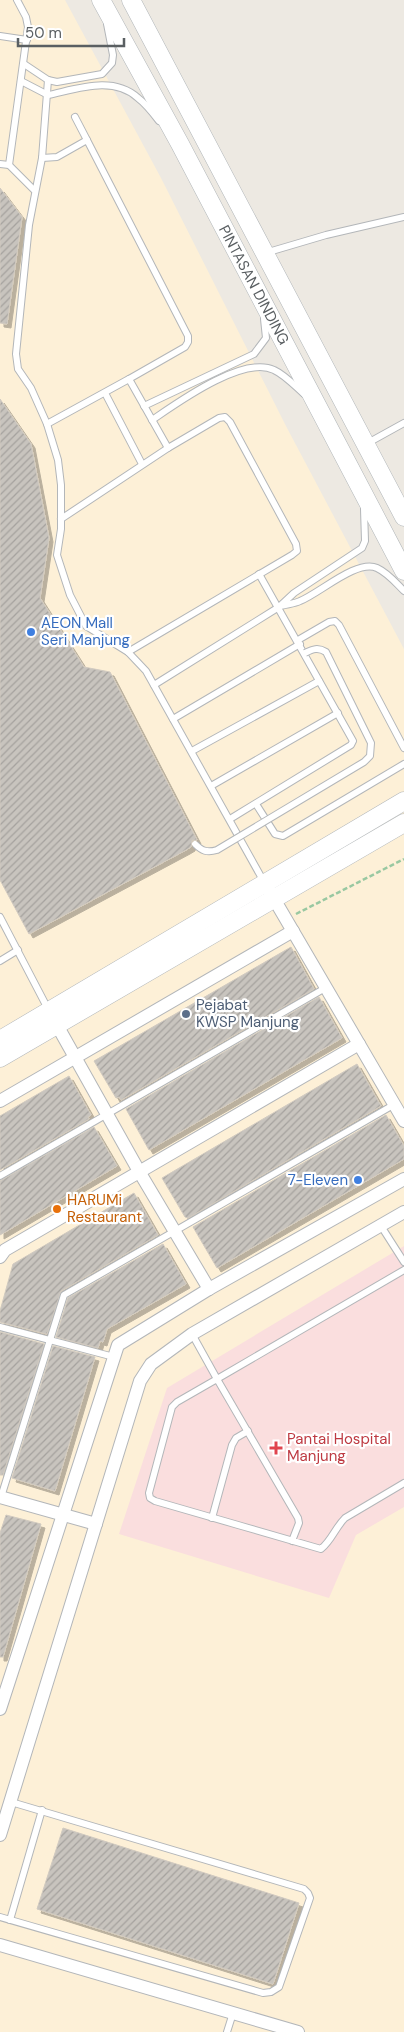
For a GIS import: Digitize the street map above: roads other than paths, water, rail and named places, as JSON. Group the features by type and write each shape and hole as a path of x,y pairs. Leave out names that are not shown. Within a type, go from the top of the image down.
{"main road":[{"name":"PINTASAN DINDING","path":"131,0 404,517"},
{"name":"PINTASAN DINDING","path":"102,2 180,144 404,571"},
{"path":"0,1058 53,1019 265,883 404,801"},
{"path":"0,1040 53,1019 274,900 404,822"}],"street":[{"path":"265,883 404,1121"},
{"path":"0,1101 294,931"},
{"path":"53,1019 140,1173 209,1289"},
{"path":"0,1257 5,1250 359,1044"},
{"path":"0,1709 62,1514 114,1357 122,1340 404,1179"},
{"path":"0,1836 140,1381 151,1364 192,1334 404,1212"},
{"path":"0,1498 96,1524"},
{"path":"0,1945 298,2032"}],"lane":[{"path":"9,165 28,27 26,17 17,0"},
{"path":"24,64 48,80 57,82 102,74 109,69 113,55 102,2"},
{"path":"0,36 27,40"},
{"path":"48,80 42,158 34,190 16,354 18,369 31,388 47,424 58,460 61,519 57,555 70,595 86,626 128,652 146,671 265,883"},
{"path":"21,81 48,95 96,85 113,85 138,97 180,144"},
{"path":"47,424 185,347 188,342 188,336 75,117"},
{"path":"42,158 57,157 87,140"},
{"path":"0,164 9,165 34,190"},
{"path":"264,253 326,234 404,217"},
{"path":"144,406 246,360 261,348 266,338 266,326 255,286"},
{"path":"152,420 195,391 218,379 239,371 261,367 273,369 317,405"},
{"path":"129,379 168,448"},
{"path":"105,393 142,464"},
{"path":"61,519 142,464 219,418 225,418 230,422 296,544 296,551 292,556 128,652"},
{"path":"365,444 404,423"},
{"path":"154,685 279,606 294,593 362,548 366,541 364,492"},
{"path":"279,606 300,601 356,569 368,566 376,567 385,573 404,591"},
{"path":"230,819 351,745 352,737 319,681 279,606 259,574"},
{"path":"173,719 329,622 335,621 339,625 404,748"},
{"path":"195,844 200,850 209,852 217,850 364,762 370,756 371,743 326,652 314,649 305,653"},
{"path":"192,751 319,681"},
{"path":"211,786 338,713"},
{"path":"256,804 275,834 279,837 283,836 404,764"},
{"path":"0,917 53,1019"},
{"path":"0,961 18,950"},
{"path":"0,1176 327,988"},
{"path":"0,1498 64,1295 175,1233 395,1104"},
{"path":"381,1226 404,1262"},
{"path":"404,1270 177,1402 172,1407 149,1492 150,1498 155,1501 321,1549 329,1542 337,1526 345,1518 404,1483"},
{"path":"0,1327 114,1357"},
{"path":"192,1334 298,1518 299,1523 292,1541"},
{"path":"212,1518 232,1445 236,1438 248,1431"},
{"path":"0,1917 263,1993 271,1992 279,1987 310,1898 304,1888 11,1802"},
{"path":"10,1920 42,1810"},
{"path":"227,2032 233,2013"}],"place":[{"name":"AEON Mall Seri Manjung","path":"31,632"},
{"name":"Pejabat KWSP Manjung","path":"186,1014"},
{"name":"7-Eleven","path":"358,1180"},
{"name":"HARUMi Restaurant","path":"57,1209"},
{"name":"Pantai Hospital Manjung","path":"276,1448"}]}
